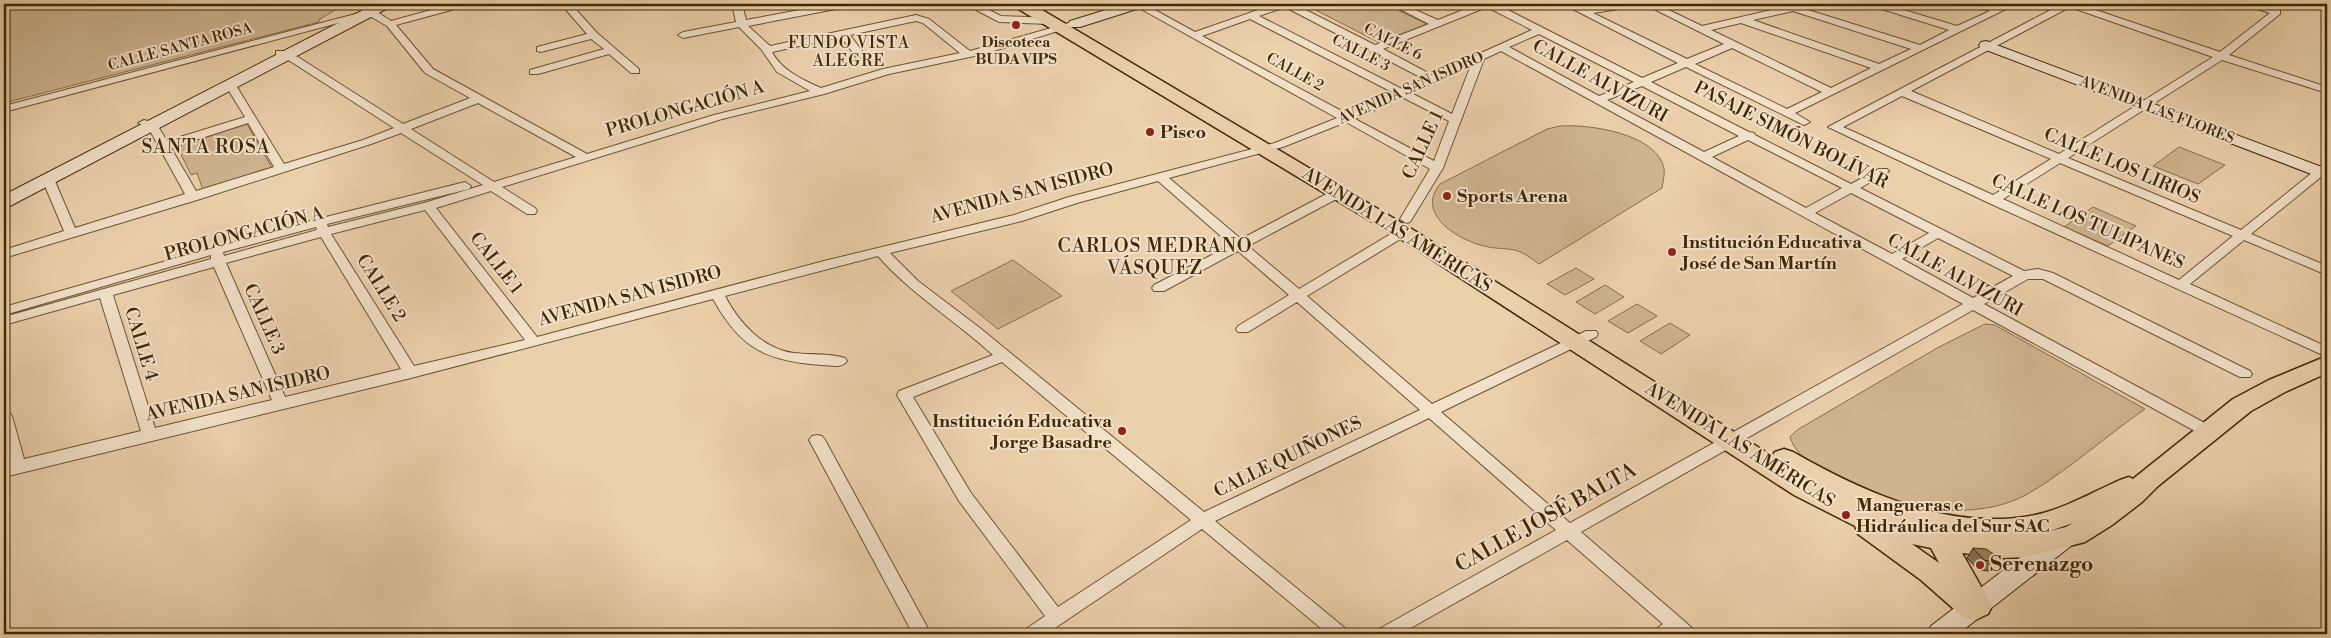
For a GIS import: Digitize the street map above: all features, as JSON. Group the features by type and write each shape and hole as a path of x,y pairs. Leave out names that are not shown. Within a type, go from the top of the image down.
{"main road":[{"name":"AVENIDA LAS AMÉRICAS","path":"1021,4 1057,19 1405,225 1736,436 1803,488 1845,510 1898,530 2034,525 2066,516 2149,478"},
{"name":"AVENIDA LAS AMÉRICAS","path":"1271,147 1338,193 1405,225"},
{"path":"2149,478 2242,405 2289,380 2327,364"},
{"name":"AVENIDA LAS AMÉRICAS","path":"1736,436 1838,489 1935,530 2004,547 2026,546 2075,535 2103,518 2133,495 2149,478"},
{"path":"1845,510 1976,607"},
{"path":"1935,530 1976,607"}],"street":[{"path":"390,24 460,4"},
{"path":"566,4 609,51 635,71"},
{"path":"660,7 677,4"},
{"path":"737,4 742,25 765,48 769,58 796,80 820,92"},
{"path":"683,35 846,4"},
{"path":"970,4 1000,19 1057,19 1137,4"},
{"name":"CALLE 2","path":"1137,4 1437,168"},
{"path":"1194,35 1286,4"},
{"name":"CALLE 6","path":"1286,4 1432,79"},
{"path":"1395,4 1438,24"},
{"path":"1375,49 1488,4"},
{"name":"PASAJE SIMÓN BOLÍVAR","path":"1488,4 1541,28 2023,276"},
{"path":"1568,4 1804,122"},
{"path":"1583,11 1632,4"},
{"path":"1649,4 1831,92"},
{"path":"1702,29 1812,4"},
{"path":"1875,4 1958,30"},
{"path":"1976,4 1998,10"},
{"path":"1787,113 2011,4"},
{"path":"1903,92 1988,44 2069,4 2327,90"},
{"path":"1994,200 2221,56 2277,12 2250,4"},
{"path":"371,8 390,24 429,71 586,158"},
{"path":"4,202 148,124 225,87 284,54 318,29 371,8"},
{"path":"4,196 148,124 371,8"},
{"path":"1793,8 1920,48"},
{"name":"CALLE 3","path":"1251,16 1456,120"},
{"path":"765,48 777,48 908,19 922,19 967,54"},
{"name":"PROLONGACIÓN A","path":"322,226 428,206 718,117 820,92 887,71 967,54 1057,19"},
{"path":"1742,20 1880,68"},
{"name":"AVENIDA SAN ISIDRO","path":"11,468 412,373 534,342 880,251 1018,218 1160,176 1271,147 1346,118 1541,28"},
{"name":"CALLE SANTA ROSA","path":"4,108 318,29"},
{"path":"843,32 860,55"},
{"path":"541,49 593,35"},
{"path":"1599,100 1733,44"},
{"name":"AVENIDA LAS FLORES","path":"1988,44 2326,171"},
{"name":"CALLE ALVIZURI","path":"1501,47 2209,432"},
{"path":"534,72 609,51"},
{"path":"284,54 493,185 531,211"},
{"name":"CALLE 1","path":"1405,225 1437,168 1480,56"},
{"path":"225,87 233,89 281,170"},
{"name":"CALLE LOS TULIPANES","path":"1903,92 1834,127 2327,352"},
{"name":"CALLE LOS LIRIOS","path":"1903,92 2327,271"},
{"path":"4,254 281,170 404,129 480,98"},
{"path":"164,146 251,119"},
{"path":"148,124 164,146 193,196"},
{"path":"1703,157 1750,135"},
{"path":"1805,213 1883,171"},
{"path":"2181,285 2326,171"},
{"path":"1160,176 1238,246 1569,532 1675,631"},
{"path":"48,179 71,233"},
{"name":"PROLONGACIÓN A","path":"4,311 471,185 493,185"},
{"path":"1159,288 1338,193"},
{"name":"CALLE 1","path":"428,206 534,342"},
{"path":"1244,329 1405,225"},
{"name":"CALLE 2","path":"322,226 412,373"},
{"path":"1892,260 1939,232"},
{"path":"880,251 904,274 975,331 1002,357 1022,371 1340,634"},
{"name":"PROLONGACIÓN A","path":"4,321 105,292 217,254"},
{"name":"CALLE 3","path":"217,254 280,404"},
{"path":"1972,304 2023,276 2036,272 2052,278 2245,374"},
{"name":"CALLE 4","path":"105,292 150,435"},
{"path":"717,294 721,303 756,345 776,356 840,362"},
{"name":"CALLE JOSÉ BALTA","path":"1385,634 1972,304"},
{"name":"CALLE QUIÑONES","path":"1032,634 1201,520 1584,338"},
{"path":"1002,357 904,396 965,496 1056,618"},
{"path":"4,416 11,468"},
{"path":"818,440 922,634"},
{"path":"1940,634 2062,539"}],"shaded area":[{"path":"4,4 344,4 319,20 319,22 4,103"},
{"path":"1304,4 1385,4 1427,24 1380,43"},
{"path":"247,124 272,168 203,190 197,173 191,175 177,146"},
{"path":"1560,126 1603,129 1620,133 1648,146 1658,156 1664,168 1662,188 1539,264 1518,251 1488,247 1463,238 1452,232 1436,215 1433,205 1434,195 1440,184 1547,129"},
{"path":"2179,147 2225,165 2198,184 2153,166"},
{"path":"2093,207 2136,226 2108,246 2064,227"},
{"path":"1013,260 1062,296 998,329 951,291"},
{"path":"1576,268 1594,279 1565,295 1547,284"},
{"path":"1605,285 1624,297 1595,314 1576,302"},
{"path":"1637,304 1657,316 1628,333 1608,321"},
{"path":"1670,323 1690,335 1661,354 1640,341"},
{"path":"1985,324 1995,325 2145,409 2060,473 2031,492 2001,505 1968,510 1917,507 1882,498 1815,466 1800,454 1794,446 1790,437 1797,430 1937,348"}],"building":[{"path":"1973,548 1986,549 1995,555 1995,562 1984,560"}],"place":[{"name":"Discoteca BUDA VIPS","path":"1016,25"},
{"name":"Pisco","path":"1150,132"},
{"name":"Sports Arena","path":"1447,196"},
{"name":"Institución Educativa José de San Martín","path":"1672,252"},
{"name":"Institución Educativa Jorge Basadre","path":"1122,431"},
{"name":"Mangueras e Hidráulica del Sur SAC","path":"1846,515"},
{"name":"Serenazgo","path":"1980,565"}],"district":[{"name":"FUNDO VISTA ALEGRE","path":"849,52"},
{"name":"SANTA ROSA","path":"206,147"},
{"name":"CARLOS MEDRANO VÁSQUEZ","path":"1155,257"}]}
